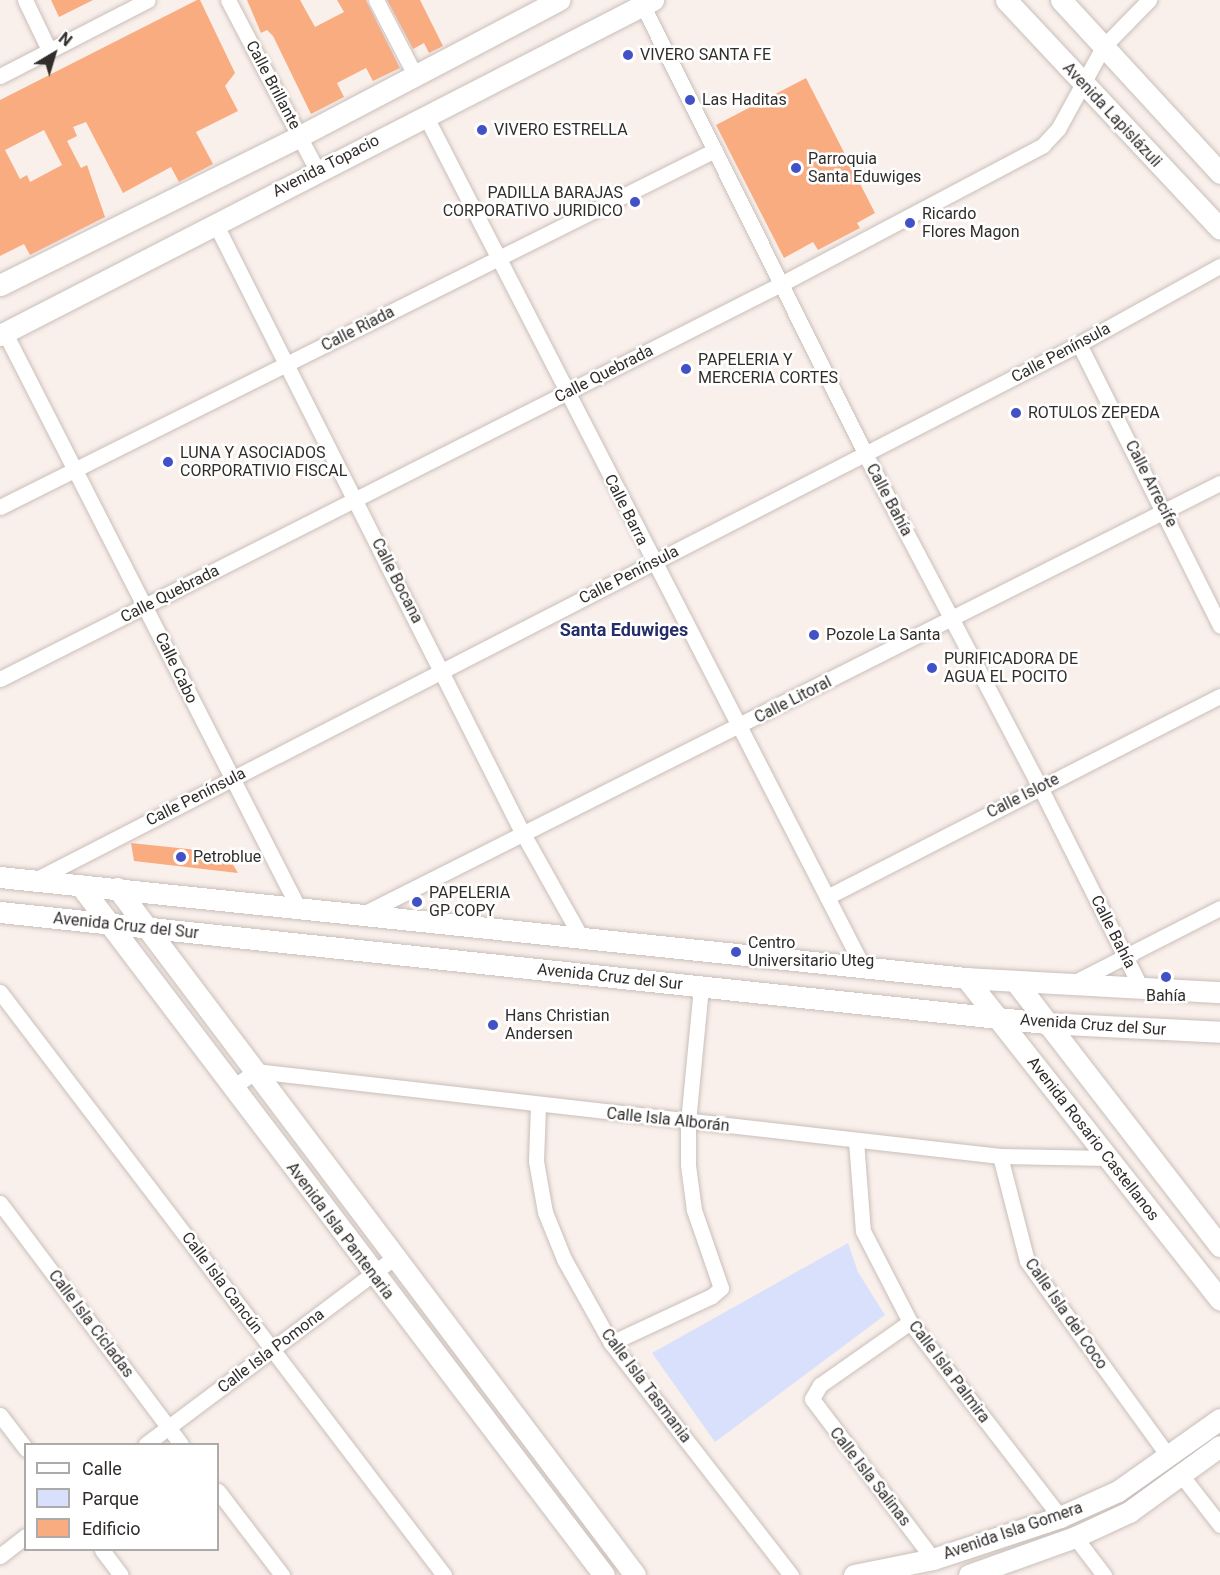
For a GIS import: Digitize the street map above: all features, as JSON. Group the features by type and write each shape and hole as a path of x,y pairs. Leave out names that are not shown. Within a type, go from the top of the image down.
{"street":[{"path":"25,0 49,51"},
{"path":"0,76 148,0"},
{"name":"Calle Brillante","path":"228,0 317,170"},
{"path":"376,0 415,75"},
{"path":"0,285 300,136 559,0"},
{"name":"Avenida Lapislázuli","path":"1006,0 1081,83 1220,229"},
{"path":"1061,0 1220,174"},
{"name":"Calle Quebrada","path":"0,679 781,284 1043,145 1058,129 1081,83 1103,47 1149,0"},
{"name":"Avenida Topacio","path":"2,334 317,170 648,3"},
{"name":"Calle Bahía","path":"648,3 715,150 865,454 1040,787 1142,990"},
{"name":"Calle Barra","path":"425,115 653,563 863,967"},
{"name":"Calle Riada","path":"0,507 715,150"},
{"name":"Calle Bocana","path":"215,223 443,671 522,832 581,937"},
{"name":"Calle Península","path":"34,880 1079,345 1220,266"},
{"name":"Calle Cabo","path":"2,334 146,606 231,779 298,907"},
{"name":"Calle Arrecife","path":"1079,345 1165,512 1220,626"},
{"name":"Calle Litoral","path":"365,913 522,832 739,728 1220,483"},
{"name":"Calle Islote","path":"827,897 1220,696"},
{"path":"0,877 365,913 966,978 1142,990 1220,992"},
{"name":"Avenida Isla Pantenaria","path":"80,885 373,1274 604,1575"},
{"name":"Avenida Isla Pantenaria","path":"117,888 635,1575"},
{"path":"1068,985 1220,908"},
{"name":"Avenida Cruz del Sur","path":"0,912 1045,1023 1220,1032"},
{"name":"Avenida Rosario Castellanos","path":"966,978 1220,1300"},
{"name":"Avenida Rosario Castellanos","path":"1015,981 1045,1023 1220,1246"},
{"path":"611,1343 712,1296 721,1288 694,1210 688,1122 701,987"},
{"name":"Calle Isla Cancún","path":"0,992 444,1575"},
{"path":"232,1088 255,1071"},
{"name":"Calle Isla Alborán","path":"255,1071 538,1106 1000,1156 1109,1158"},
{"name":"Calle Isla Tasmania","path":"538,1106 536,1161 545,1212 564,1259 611,1343 791,1575"},
{"name":"Calle Isla Palmira","path":"856,1141 863,1231 910,1322 1060,1517"},
{"name":"Calle Isla del Coco","path":"1000,1156 1027,1261 1167,1456"},
{"name":"Calle Isla Cícladas","path":"0,1203 180,1443"},
{"name":"Calle Isla Pomona","path":"147,1443 396,1256"},
{"name":"Calle Isla Salinas","path":"910,1322 813,1394 813,1403 933,1559"},
{"path":"0,1415 24,1446"},
{"name":"Avenida Isla Gomera","path":"854,1575 876,1573 933,1559 1060,1517 1118,1491 1220,1419"},
{"name":"Avenida Isla Gomera","path":"969,1575 1076,1537 1129,1512 1182,1476 1220,1446"},
{"path":"1182,1476 1220,1526"},
{"path":"1118,1491 1129,1512"},
{"path":"219,1492 282,1575"},
{"path":"1076,1537 1104,1575"},
{"path":"0,1556 24,1538"},
{"path":"103,1551 121,1575"}],"green space":[{"path":"848,1243 858,1272 885,1315 715,1442 652,1353"}],"building":[{"path":"51,0 93,0 59,17"},
{"path":"200,0 235,73 225,86 238,111 196,132 213,164 179,182 171,167 123,193 86,122 73,127 77,136 67,141 81,168 87,165 105,217 30,255 24,244 0,256 0,100","holes":["44,130 62,165 30,182 27,175 20,179 5,150"]},
{"path":"247,0 300,0 315,27 344,12 337,0 366,0 400,68 373,81 366,68 337,83 344,97 311,114 273,36 267,30 261,33"},
{"path":"387,0 420,0 443,46 429,53 424,43 413,49"},
{"name":"Parroquia Santa Eduwiges","path":"806,78 875,213 857,223 860,228 818,250 813,242 784,258 716,125"},
{"name":"Petroblue","path":"131,843 226,853 238,873 134,861"}],"place":[{"name":"VIVERO SANTA FE","path":"628,55"},
{"name":"Las Haditas","path":"690,100"},
{"name":"VIVERO ESTRELLA","path":"482,130"},
{"name":"Parroquia Santa Eduwiges","path":"796,168"},
{"name":"PADILLA BARAJAS CORPORATIVO JURIDICO","path":"635,202"},
{"name":"Ricardo Flores Magon","path":"910,223"},
{"name":"PAPELERIA Y MERCERIA CORTES","path":"686,369"},
{"name":"ROTULOS ZEPEDA","path":"1016,413"},
{"name":"LUNA Y ASOCIADOS CORPORATIVIO FISCAL","path":"168,462"},
{"name":"Pozole La Santa","path":"814,635"},
{"name":"PURIFICADORA DE AGUA EL POCITO","path":"932,668"},
{"name":"Petroblue","path":"181,857"},
{"name":"PAPELERIA GP COPY","path":"417,902"},
{"name":"Centro Universitario Uteg","path":"736,952"},
{"name":"Bahía","path":"1166,977"},
{"name":"Hans Christian Andersen","path":"493,1025"}],"district":[{"name":"Santa Eduwiges","path":"624,630"}]}
